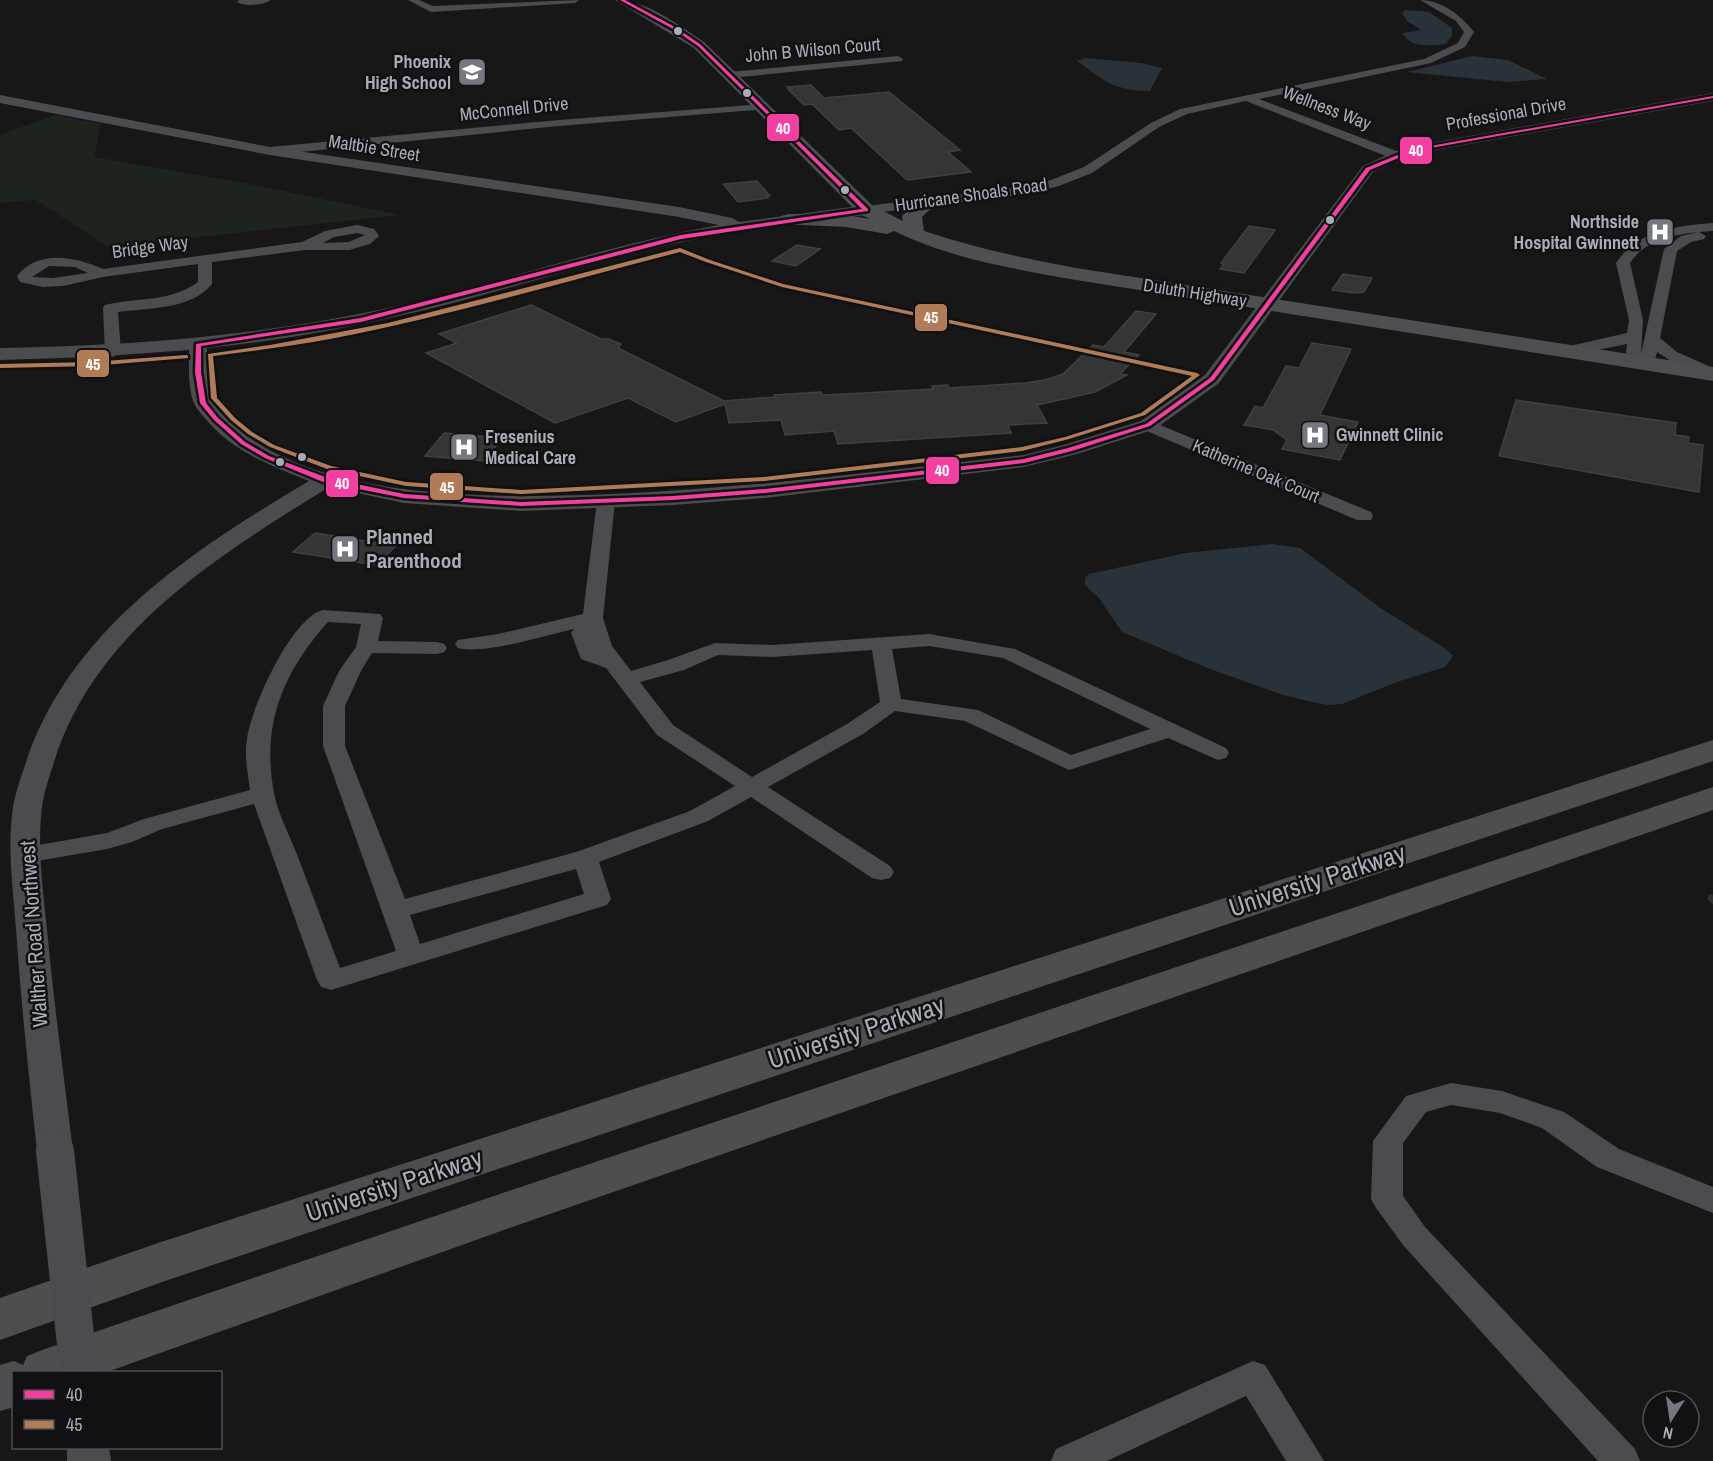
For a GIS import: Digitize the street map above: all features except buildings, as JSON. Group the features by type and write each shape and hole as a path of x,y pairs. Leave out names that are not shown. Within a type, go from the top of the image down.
{"highway":[{"name":"University Parkway","path":"0,1319 170,1259 1713,750"},
{"path":"48,1371 485,1218 1713,798"}],"main road":[{"name":"Duluth Highway","path":"622,0 690,38 866,210 915,234 964,251 1011,262 1713,374"},
{"path":"788,220 853,222 915,234 911,219 918,209 928,202"}],"street":[{"path":"242,2 267,0"},
{"path":"412,0 431,9 575,0"},
{"name":"Hurricane Shoals Road","path":"0,354 113,351 198,345 243,339 370,318 645,246 744,226 1020,191 1067,179 1096,165 1171,116 1201,106 1427,61 1462,45 1468,32 1464,24 1424,0"},
{"name":"John B Wilson Court","path":"730,75 898,59"},
{"name":"Wellness Way","path":"1246,97 1395,155"},
{"name":"Professional Drive","path":"198,345 198,372 203,403 225,428 243,443 267,457 326,480 404,496 520,504 606,501 765,491 1024,461 1070,450 1148,425 1212,379 1368,169 1395,155 1713,97"},
{"name":"Maltbie Street","path":"0,99 270,151 679,212 744,226"},
{"name":"McConnell Drive","path":"270,151 559,123 763,107"},
{"path":"1640,362 1635,336 1634,302 1623,263 1627,256 1646,242 1662,235 1713,227"},
{"path":"1640,362 1652,338 1671,249 1686,239 1713,234"},
{"name":"Bridge Way","path":"101,273 305,246"},
{"name":"Bridge Way","path":"113,351 110,308 164,302 193,293 205,284 205,259"},
{"path":"1566,351 1613,343 1635,336"},
{"name":"Duluth Highway","path":"1652,338 1657,346 1669,354 1713,374"},
{"path":"198,372 213,356 243,339"},
{"name":"Katherine Oak Court","path":"1148,425 1364,516"},
{"name":"Walther Road Northwest","path":"79,1371 34,965 25,851 31,790 48,737 76,687 94,661 131,619 180,574 233,536 326,480"},
{"path":"606,501 597,631 588,655 620,671 665,730 881,872"},
{"path":"411,956 334,746 334,706 350,671 366,647 373,618 323,616 306,634 273,686 258,739 262,795 331,980 411,956 598,899 585,858"},
{"path":"465,644 597,631 617,645 620,671"},
{"path":"620,671 676,665 715,649 773,651 929,640 1008,652 1218,753"},
{"path":"880,642 888,675 891,704"},
{"path":"366,647 437,648"},
{"path":"396,910 585,858 699,816 753,788 855,729 891,704 970,715 1069,762 1170,730"},
{"path":"25,851 114,838 139,832 153,824 262,795"},
{"path":"1622,1461 1414,1236 1387,1199 1388,1141 1416,1104 1451,1094 1502,1102 1553,1120 1608,1158 1713,1200"},
{"path":"1069,1461 1253,1376 1306,1461"}],"shaded area":[{"path":"1405,10 1429,12 1452,28 1452,35 1446,44 1421,45 1406,38 1402,33 1421,30 1407,21 1402,13"},
{"path":"1472,56 1508,60 1547,79 1508,82 1407,72"},
{"path":"1085,58 1142,63 1162,68 1150,91 1127,89 1110,84 1077,61"},
{"path":"55,115 101,124 94,157 249,184 400,215 108,247 36,200 0,203 0,135"},
{"path":"1272,544 1300,548 1382,609 1446,649 1453,656 1445,667 1397,682 1342,704 1328,705 1312,702 1283,695 1210,669 1122,632 1099,598 1085,585 1085,578 1089,574 1186,553"}],"transit line":[{"name":"40","path":"622,0 674,28 699,45 866,210"},
{"name":"40","path":"866,210 681,237 361,320 198,345 198,372 203,403 216,419 243,443 267,457 326,480 404,496 521,504 673,498 765,491 1024,461 1070,450 1148,425 1212,379 1368,169 1401,155 1436,146 1713,97"},
{"name":"45","path":"680,250 782,285 1197,375 1143,414 1067,438 1022,449 764,479 521,492 406,484 329,468 272,446 250,433 233,419 214,398 210,355 270,347 388,325 680,250"},
{"name":"45","path":"0,366 91,364 186,357"}],"place":[{"name":"Phoenix High School","path":"472,72"},
{"name":"Northside Hospital Gwinnett","path":"1660,232"},
{"name":"Gwinnett Clinic","path":"1315,435"},
{"name":"Fresenius Medical Care","path":"464,447"},
{"name":"Planned Parenthood","path":"345,549"}]}
